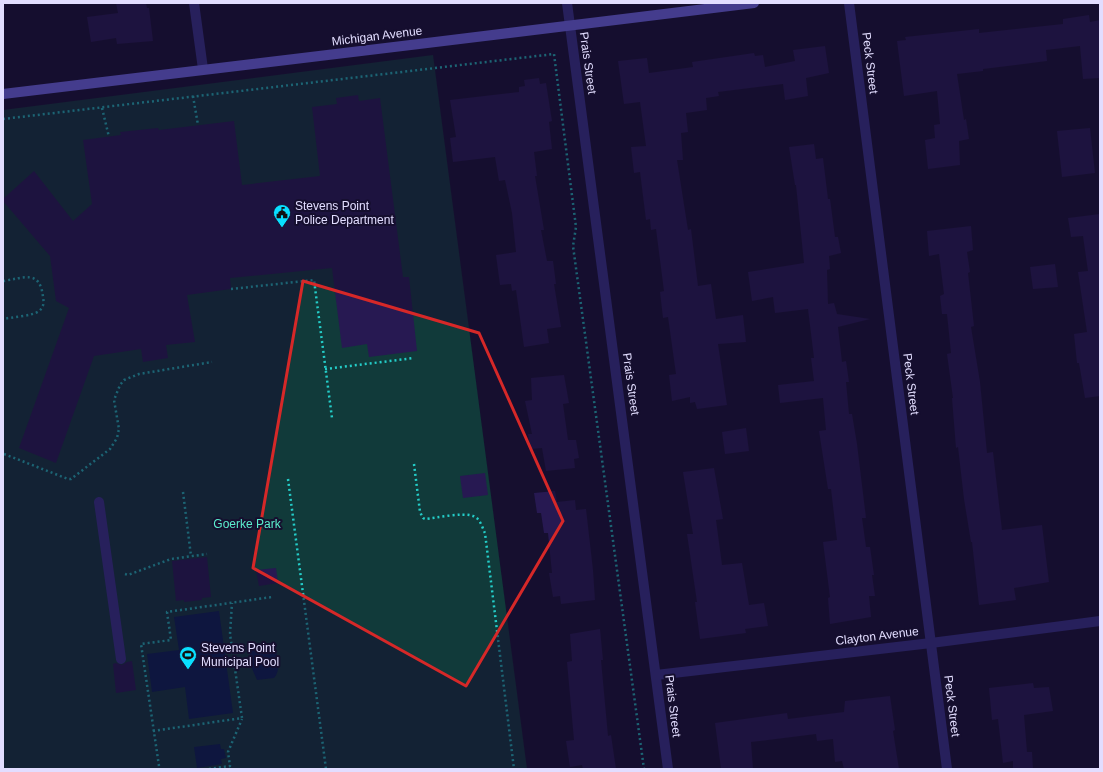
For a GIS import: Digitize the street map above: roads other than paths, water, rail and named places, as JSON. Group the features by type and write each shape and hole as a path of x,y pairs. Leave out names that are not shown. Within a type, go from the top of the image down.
{"street":[{"path":"194,3 203,69"},
{"name":"Prais Street","path":"567,3 668,769"},
{"name":"Michigan Avenue","path":"3,94 754,3"},
{"name":"Peck Street","path":"849,3 947,769"},
{"path":"100,502 121,659"},
{"name":"Clayton Avenue","path":"656,675 931,643 1100,621"}],"water":[{"name":"Stevens Point Municipal Pool","path":"219,611 233,713 189,719 185,687 152,692 147,654 179,650 174,617"},
{"path":"271,643 276,651 278,670 274,678 257,680 250,664 250,648 253,645"},
{"path":"220,744 221,749 224,749 226,758 221,759 222,764 197,768 194,747"}],"place":[{"name":"Stevens Point Police Department","path":"282,228"},
{"name":"Stevens Point Municipal Pool","path":"188,670"}],"park label":[{"name":"Goerke Park","path":"247,524"}]}
